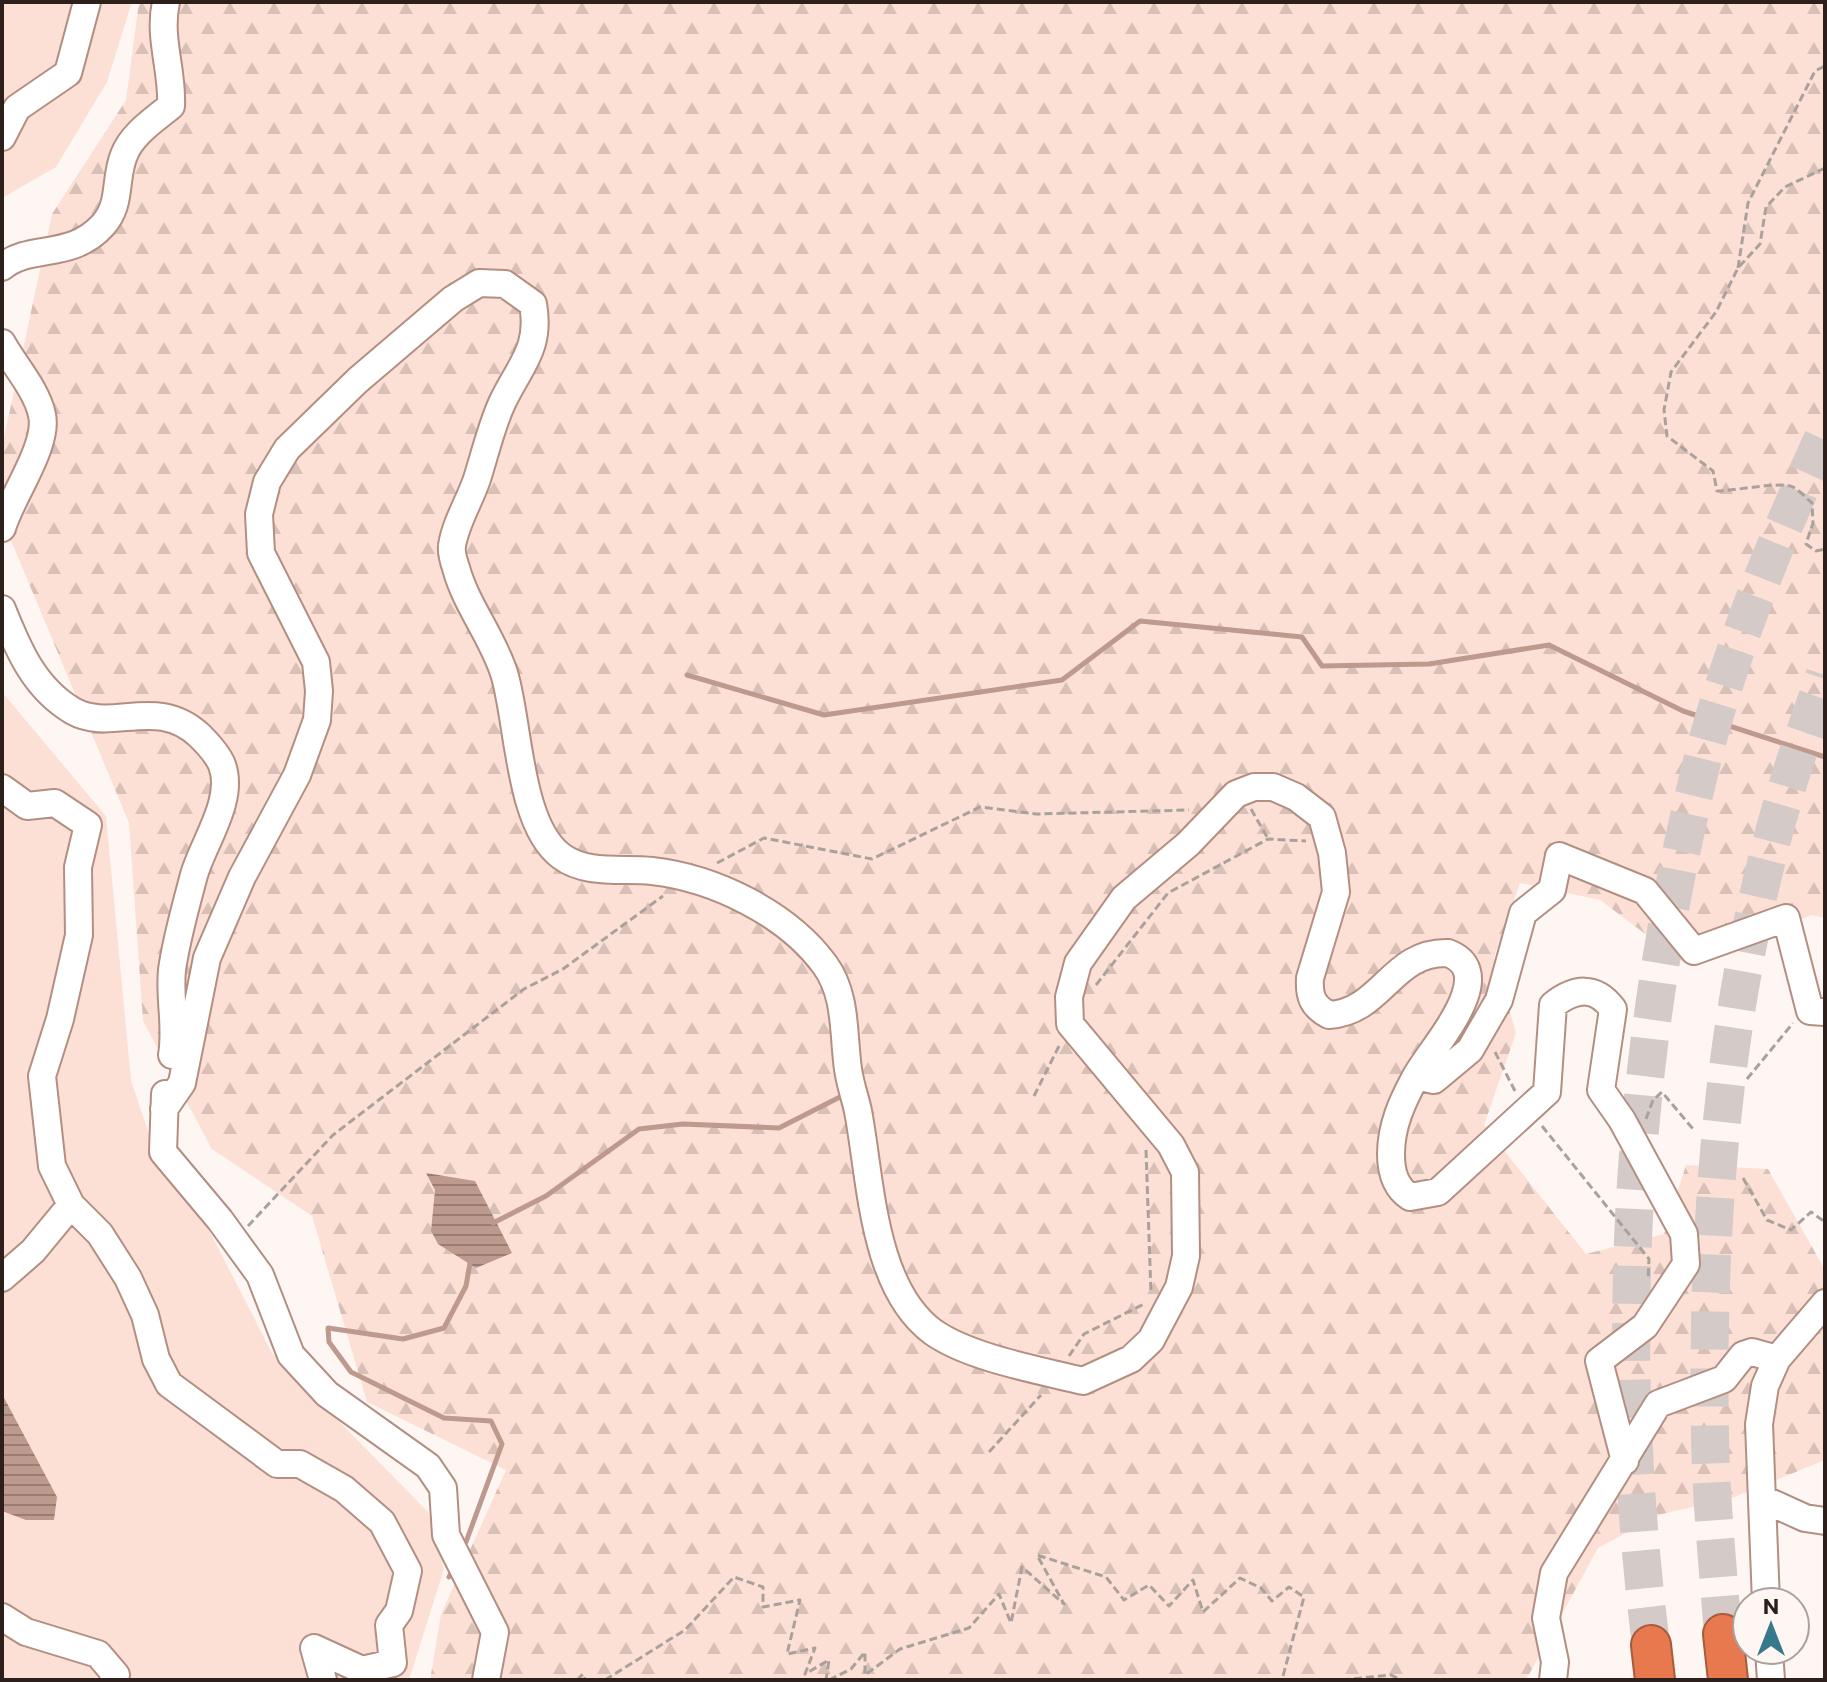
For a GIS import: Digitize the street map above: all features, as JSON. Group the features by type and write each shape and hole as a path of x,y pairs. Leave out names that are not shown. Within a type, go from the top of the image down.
{"highway":[{"path":"1723,1634 1728,1680"}],"street":[{"path":"2,137 17,108 68,73 87,2"},
{"path":"2,267 12,259 65,250 84,241 103,225 116,205 124,155 142,129 171,106 172,88 161,26 166,2"},
{"path":"164,1109 182,1083 207,958 242,877 297,775 317,720 319,691 316,662 261,553 259,514 267,482 287,449 358,380 441,309 479,283 505,284 533,304 537,328 528,358 501,405 452,548 464,590 504,672 534,814 547,841 561,856 584,868 652,871 702,880 775,919 807,945 832,976 842,1006 848,1073 858,1111 874,1220 895,1281 916,1315 933,1332 994,1361 1023,1364 1083,1381 1131,1359 1151,1340 1179,1287 1186,1256 1185,1172 1171,1145 1070,1024 1069,997 1078,963 1124,898 1188,844 1243,791 1273,787 1296,797 1322,817 1332,853 1336,892 1310,978 1309,993 1316,1008 1329,1015 1357,1009 1423,954 1448,953 1456,956 1467,969 1469,978 1461,1008 1416,1076 1394,1122 1392,1173 1410,1197 1438,1192 1547,1092 1553,1005 1569,993 1599,993 1613,1009 1601,1090 1636,1145 1684,1234 1686,1264 1645,1326 1599,1361 1625,1461"},
{"path":"2,343 42,415 35,455 8,508 2,528"},
{"path":"2,609 17,646 41,687 76,713 104,717 154,714 187,724 207,743 222,766 224,790 195,873 172,970 176,1033 164,1109 163,1152 260,1275 291,1355 327,1394 428,1466 443,1488 446,1535 495,1632 486,1680"},
{"path":"2,788 27,806 55,803 88,825 78,867 79,935 60,1019 42,1076 52,1166 71,1205 100,1234 128,1278 145,1315 156,1359 169,1384 277,1464 300,1464 344,1489 382,1522 408,1571 399,1611 389,1625 393,1663 362,1670 314,1648 323,1680"},
{"path":"1416,1076 1434,1080 1470,1050 1499,1000 1523,913 1552,890 1559,856 1645,891 1694,951 1786,918 1817,1008"},
{"path":"2,1278 33,1251 71,1205"},
{"path":"1765,1586 1760,1522 1763,1499 1759,1424 1765,1386 1777,1359 1825,1303"},
{"path":"1553,1680 1555,1662 1546,1618 1554,1573 1658,1404 1724,1379 1743,1355 1752,1352 1777,1359"},
{"path":"1763,1499 1805,1518 1825,1521"},
{"path":"2,1617 26,1632 98,1654 120,1678"}],"path":[{"path":"1738,268 1748,203 1815,71 1825,66"},
{"path":"1825,168 1785,187 1766,207 1760,244 1738,268 1716,312 1671,372 1664,410 1667,436 1713,471 1717,491 1753,490 1777,483 1793,487 1812,503 1813,523 1806,544 1816,551 1825,549"},
{"path":"1243,791 1268,839"},
{"path":"235,1241 333,1135 524,989 563,969 689,878 764,838 872,859 980,807 1036,814 1221,809"},
{"path":"1095,985 1168,893 1268,839 1327,842"},
{"path":"1747,1079 1817,1008"},
{"path":"1034,1096 1070,1024"},
{"path":"1483,1027 1509,1082 1528,1110 1649,1259 1648,1286"},
{"path":"1636,1145 1653,1100 1662,1092 1693,1129"},
{"path":"989,1452 1056,1374 1084,1334 1151,1301 1144,1114"},
{"path":"1743,1178 1767,1220 1791,1230 1811,1212 1825,1222"},
{"path":"827,1680 851,1669 865,1652 865,1675 900,1649 969,1628 999,1594 1011,1623 1022,1567 1064,1604 1037,1555 1106,1577 1124,1600 1149,1585 1169,1606 1193,1580 1203,1612 1240,1578 1261,1588 1272,1601 1289,1587 1304,1597 1282,1680"},
{"path":"605,1680 685,1630 734,1577 763,1587 763,1607 800,1600 787,1654 815,1648 805,1674 829,1660 827,1680"},
{"path":"577,1680 583,1674 585,1680"},
{"path":"1342,1680 1391,1675 1401,1680"}],"green space":[{"path":"2,2 132,2 107,82 56,167 2,198"},
{"path":"139,2 1825,2 1825,918 1812,915 1684,963 1600,900 1520,883 1494,957 1516,1033 1484,1125 1586,1254 1664,1234 1686,1165 1768,1169 1825,1270 1825,1460 1732,1498 1662,1514 1598,1548 1526,1680 430,1680 441,1614 506,1470 367,1402 312,1216 212,1149 143,1021 129,823 2,519 2,447 52,214 126,100"},
{"path":"2,692 106,816 131,1080 150,1137 211,1234 272,1353 428,1512 444,1569 409,1680 2,1680"}],"shaded area":[{"path":"426,1173 475,1181 512,1253 476,1268 438,1244 431,1231 435,1190"},
{"path":"2,1394 57,1497 54,1520 26,1520 2,1511"}],"waterway":[{"path":"687,675 824,715 1062,680 1140,621 1302,637 1322,666 1429,664 1549,645 1683,711 1825,757"},
{"path":"493,1223 546,1196 639,1129 683,1124 779,1128 840,1097"},
{"path":"466,1542 502,1444 491,1421 444,1418 351,1372 329,1342 328,1328 403,1339 444,1328 466,1286 470,1263"}],"tunnel":[{"path":"1651,1645 1633,1426 1631,1318 1634,1210 1656,994 1674,886 1722,690 1770,560 1825,434"},
{"path":"1723,1634 1712,1485 1710,1353 1716,1189 1724,1106 1734,1024 1766,863 1792,770 1825,675"}]}
